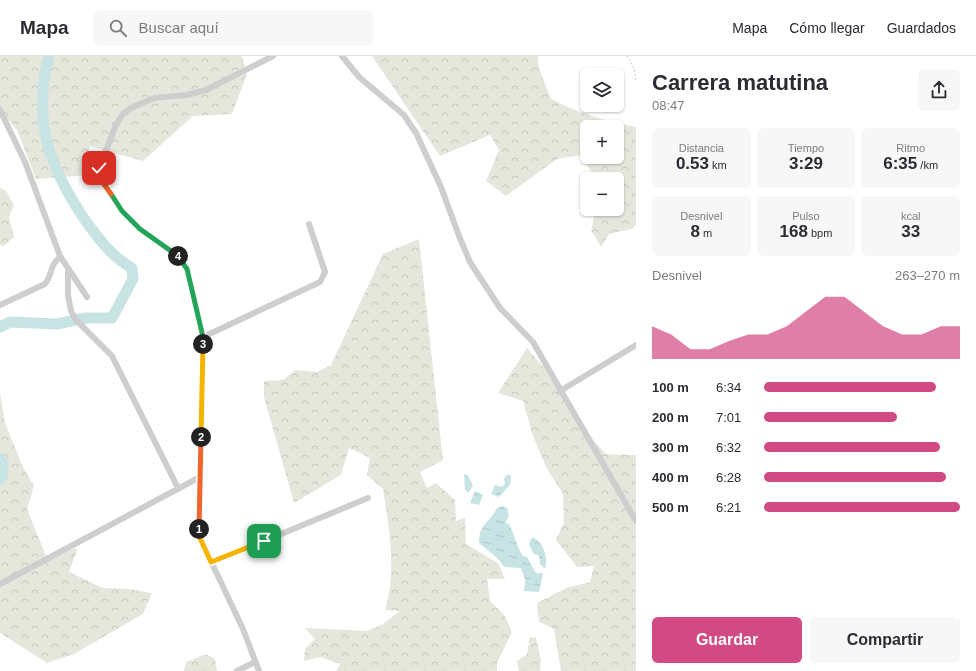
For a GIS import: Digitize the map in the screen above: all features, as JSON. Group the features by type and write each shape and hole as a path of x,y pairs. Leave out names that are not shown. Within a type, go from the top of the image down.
{"street":[{"path":"259,671 243,628 199,536 203,337 187,269 183,260 175,252 140,229 122,211 101,180 99,168 116,125 123,114 131,108 154,98 187,95 206,90 273,56"},
{"path":"342,56 359,77 404,115 416,133 441,187 470,262 500,308 533,342 560,392 636,521"},
{"path":"0,110 25,162 60,257 87,297"},
{"path":"203,337 320,282 325,272 309,224"},
{"path":"0,305 45,284 48,279 51,266 60,257"},
{"path":"68,269 68,295 76,320 112,356 178,488"},
{"path":"560,392 636,345"},
{"path":"0,584 200,477"},
{"path":"211,562 368,498"},
{"path":"237,671 255,662"}],"path":[{"path":"627,56 634,68 636,81"}],"green space":[{"path":"0,56 242,56 247,74 232,114 193,116 143,161 89,146 89,175 36,179 17,130 0,110"},
{"path":"372,56 538,56 539,68 551,99 580,112 607,120 580,120 580,155 557,159 506,196 486,181 499,150 490,135 440,156"},
{"path":"624,124 636,127 636,225 632,229 609,234 601,247 591,230 594,216 624,216 624,172 591,172 587,164 624,164"},
{"path":"0,188 6,191 14,205 9,217 14,237 4,246 0,245"},
{"path":"419,239 443,460 420,472 427,488 436,483 455,500 456,521 465,518 466,544 498,563 505,579 487,579 490,601 505,616 512,632 497,663 497,671 336,671 340,664 320,657 304,661 305,649 315,639 305,628 367,631 383,624 400,611 385,610 391,580 391,550 383,489 367,475 370,458 349,448 341,475 294,503 264,397 264,381 283,380 295,370 317,372 331,365 383,254"},
{"path":"527,348 554,379 589,436 606,454 636,455 636,671 561,671 554,629 539,622 537,603 566,588 590,582 594,566 577,567 556,540 564,522 563,494 546,467 532,433 523,401 498,393"},
{"path":"0,392 5,423 23,467 34,486 27,509 46,556 78,548 69,572 103,588 129,589 152,593 143,614 74,654 47,663 0,633"},
{"path":"530,637 536,638 541,660 540,671 519,671 517,661 527,654"},
{"path":"206,654 215,659 217,671 184,671 186,662"}],"water":[{"path":"464,474 468,475 473,486 468,493 465,490"},
{"path":"506,475 511,475 510,485 499,497 491,494 495,485 502,487 505,484 504,479"},
{"path":"475,491 483,495 479,505 470,503"},
{"path":"503,506 507,508 509,516 505,523 509,524 523,556 527,557 536,573 543,573 539,592 524,591 525,579 521,568 505,567 496,557 479,543 479,536 483,527 497,508"},
{"path":"532,537 539,542 544,550 546,555 545,569 540,564 539,556 533,553 529,544"}],"waterway":[{"path":"0,327 10,322 57,324 86,318 112,318 133,279 132,268 112,253 85,220 72,200 53,162 43,122 42,101 44,79 49,56"},
{"path":"0,459 3,463 2,478 0,479"}],"route":[{"path":"99,168 101,180 122,211 140,229 153,239 175,252 183,260 187,269 203,337 199,536 211,562 264,541"}]}
